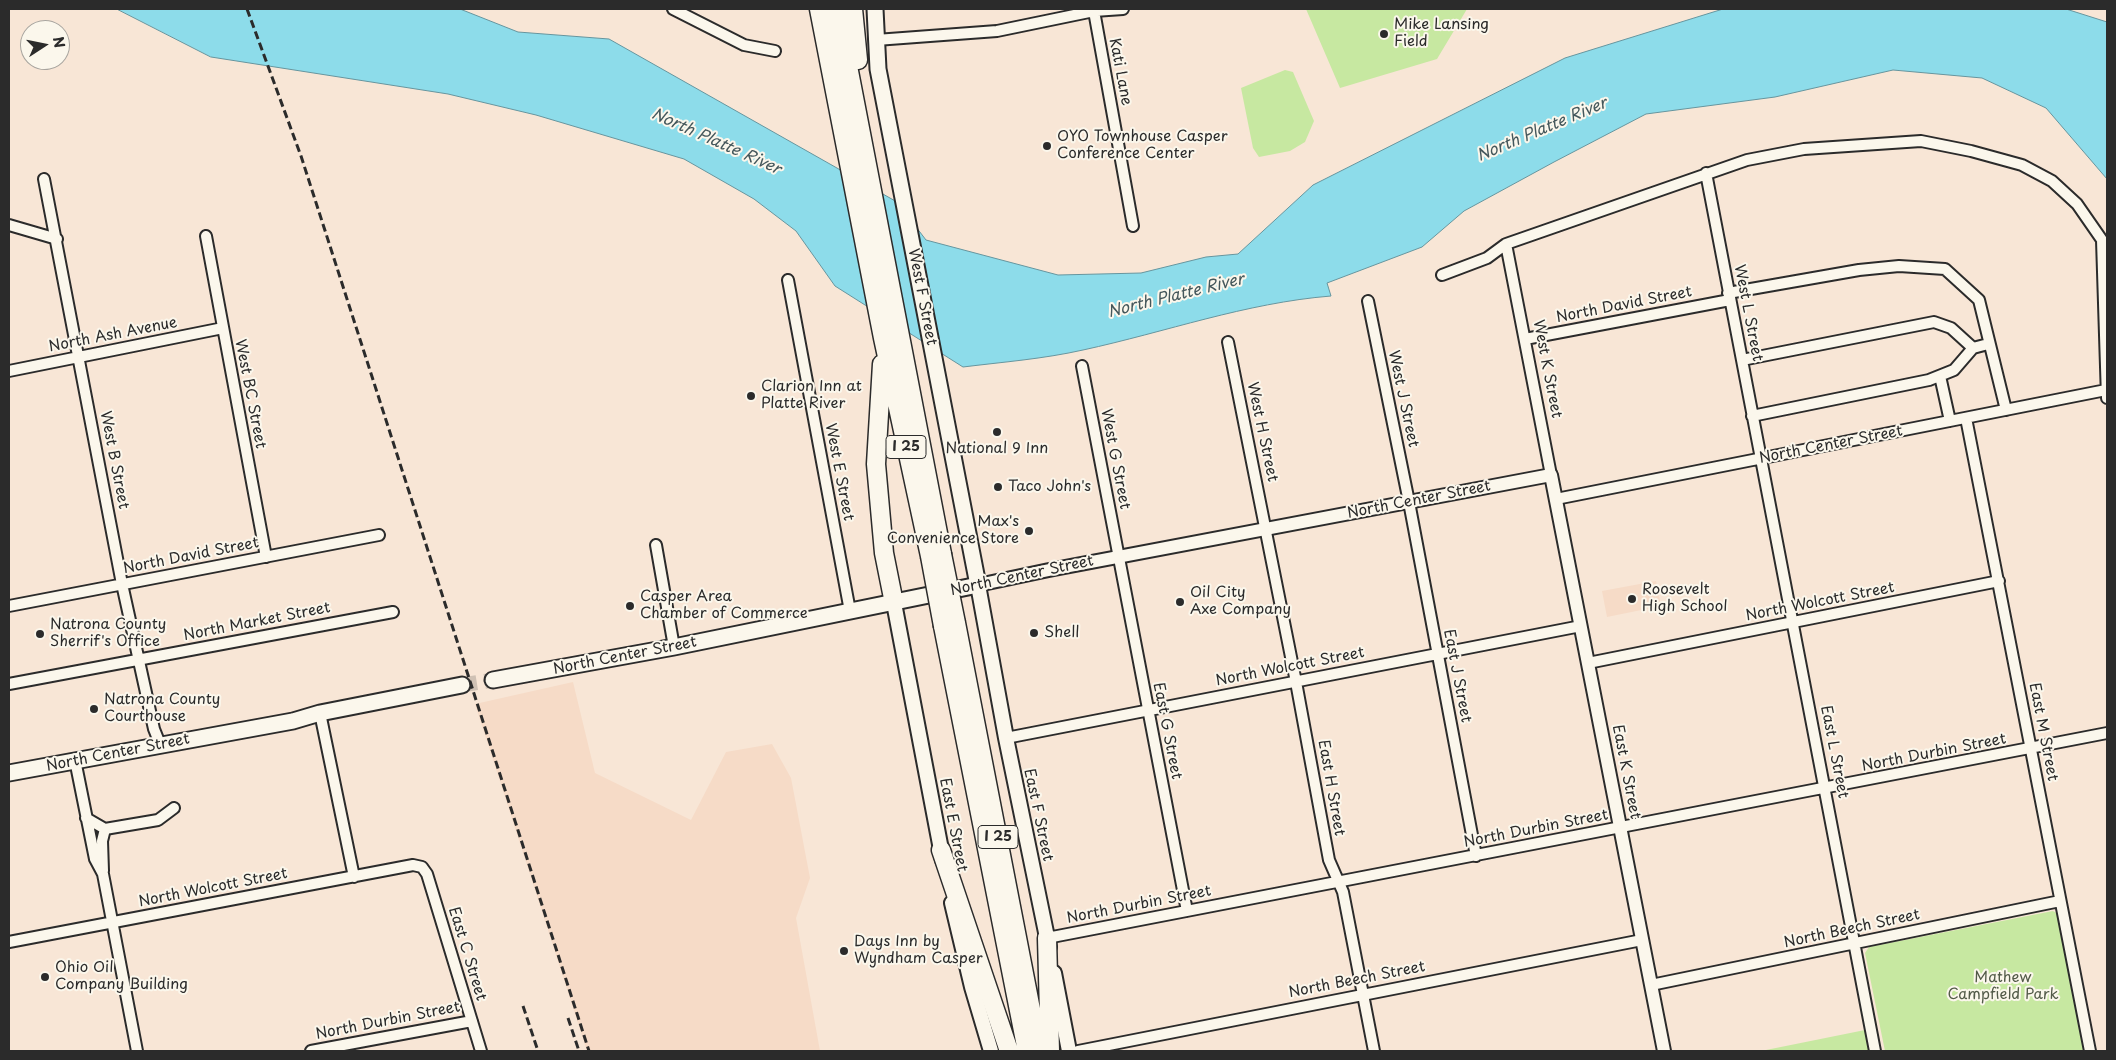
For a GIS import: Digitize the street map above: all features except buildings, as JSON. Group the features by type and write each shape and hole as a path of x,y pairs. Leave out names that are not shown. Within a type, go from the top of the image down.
{"highway":[{"name":"I 25","path":"837,9 903,352 936,555 1039,1051"},
{"path":"853,9 864,145"},
{"name":"I 25","path":"820,13 883,338 936,555"},
{"path":"883,338 876,464 884,553 894,603"},
{"name":"I 25","path":"950,624 1026,1051"},
{"path":"941,850 1009,1051"},
{"path":"1047,938 1050,1051"}],"main road":[{"name":"West F Street","path":"875,9 878,69 978,585"},
{"name":"North Center Street","path":"493,680 674,647 978,585"},
{"name":"East F Street","path":"978,585 1006,738 1069,1051"},
{"name":"East E Street","path":"894,603 941,850 964,954 991,1051"},
{"name":"North Center Street","path":"9,773 293,721 320,713 462,685"}],"street":[{"path":"674,9 744,45 775,51"},
{"path":"876,40 997,30 1094,11 1123,9"},
{"name":"Kati Lane","path":"1094,11 1133,226"},
{"path":"1442,275 1488,258 1506,244 1747,160 1804,149 1921,141 1971,151 2022,166 2052,182 2078,204 2102,240 2107,394"},
{"name":"West L Street","path":"1706,174 1759,459"},
{"name":"West B Street","path":"44,179 122,584 154,729 160,744"},
{"path":"9,225 57,239"},
{"name":"West BC Street","path":"206,236 266,557"},
{"name":"West K Street","path":"1506,244 1556,500"},
{"name":"North David Street","path":"1524,339 1859,270 1899,266 1945,269 1979,300 1988,344 2006,410"},
{"name":"West E Street","path":"788,280 850,611"},
{"name":"West J Street","path":"1368,301 1409,502"},
{"path":"1742,360 1934,322 1951,328 1973,348"},
{"name":"North Ash Avenue","path":"9,371 223,328"},
{"name":"West H Street","path":"1228,342 1266,529"},
{"path":"1752,416 1929,380 1954,370 1973,348 1988,344"},
{"name":"West G Street","path":"1082,366 1118,556"},
{"path":"1940,376 1950,421"},
{"name":"North Center Street","path":"1556,500 2006,410 2107,394"},
{"name":"East M Street","path":"1966,418 2090,1051"},
{"name":"East L Street","path":"1759,459 1826,789 1875,1051"},
{"name":"North Center Street","path":"978,585 1118,556 1551,475"},
{"name":"East K Street","path":"1556,500 1664,1051"},
{"name":"East J Street","path":"1409,502 1476,856"},
{"name":"East H Street","path":"1266,529 1329,860 1343,892 1374,1051"},
{"name":"North David Street","path":"9,606 380,535"},
{"path":"656,545 674,647"},
{"name":"East G Street","path":"1118,556 1187,911"},
{"name":"North Wolcott Street","path":"1588,663 1999,582"},
{"name":"North Market Street","path":"9,684 393,612"},
{"name":"North Wolcott Street","path":"1006,738 1581,626"},
{"path":"320,713 354,877"},
{"name":"North Durbin Street","path":"1047,938 1826,789 2107,733"},
{"path":"75,760 95,859 103,874"},
{"path":"86,818 105,829 158,820 174,808"},
{"path":"105,829 102,841 103,874 137,1051"},
{"name":"North Wolcott Street","path":"9,942 413,865 422,867"},
{"name":"East C Street","path":"422,867 427,874 481,1051"},
{"name":"North Beech Street","path":"1651,985 2060,901"},
{"name":"North Beech Street","path":"1078,1051 1642,940"},
{"name":"North Durbin Street","path":"311,1051 472,1021"}],"shaded area":[{"name":"Roosevelt High School","path":"1656,581 1661,606 1607,617 1602,591"},
{"path":"573,682 595,773 691,820 726,752 772,744 791,778 810,878 796,918 820,1051 587,1051 475,704"}],"green space":[{"name":"Mike Lansing Field","path":"1306,9 1467,9 1437,59 1340,88"},
{"path":"1285,70 1293,72 1314,121 1305,142 1290,151 1259,157 1253,148 1241,88"},
{"name":"Mathew Campfield Park","path":"2053,911 2058,914 2084,1051 1885,1051 1865,953 1869,947"},
{"path":"1865,1030 1869,1051 1761,1051"}],"water":[{"name":"North Platte River","path":"117,9 460,9 518,32 609,39 897,202 926,240 1058,275 1141,273 1206,257 1238,254 1313,185 1565,58 1723,9 2066,9 2107,22 2107,179 2046,108 1982,78 1893,70 1775,97 1646,114 1464,211 1422,247 1327,283 1331,296 1237,311 1068,353 963,367 835,286 796,231 754,199 684,159 536,115 448,94 211,57"}],"tunnel":[{"path":"462,685 493,680"}],"railway":[{"path":"247,9 301,156 589,1051"},
{"path":"523,1006 538,1051"},
{"path":"568,1018 579,1051"}],"place":[{"name":"Mike Lansing Field","path":"1384,34"},
{"name":"OYO Townhouse Casper Conference Center","path":"1047,146"},
{"name":"Clarion Inn at Platte River","path":"751,396"},
{"name":"National 9 Inn","path":"997,432"},
{"name":"Taco John's","path":"998,487"},
{"name":"Max's Convenience Store","path":"1029,531"},
{"name":"Roosevelt High School","path":"1632,599"},
{"name":"Oil City Axe Company","path":"1180,602"},
{"name":"Casper Area Chamber of Commerce","path":"630,606"},
{"name":"Shell","path":"1034,633"},
{"name":"Natrona County Sherrif's Office","path":"40,634"},
{"name":"Natrona County Courthouse","path":"94,709"},
{"name":"Days Inn by Wyndham Casper","path":"844,951"},
{"name":"Ohio Oil Company Building","path":"45,977"}]}
